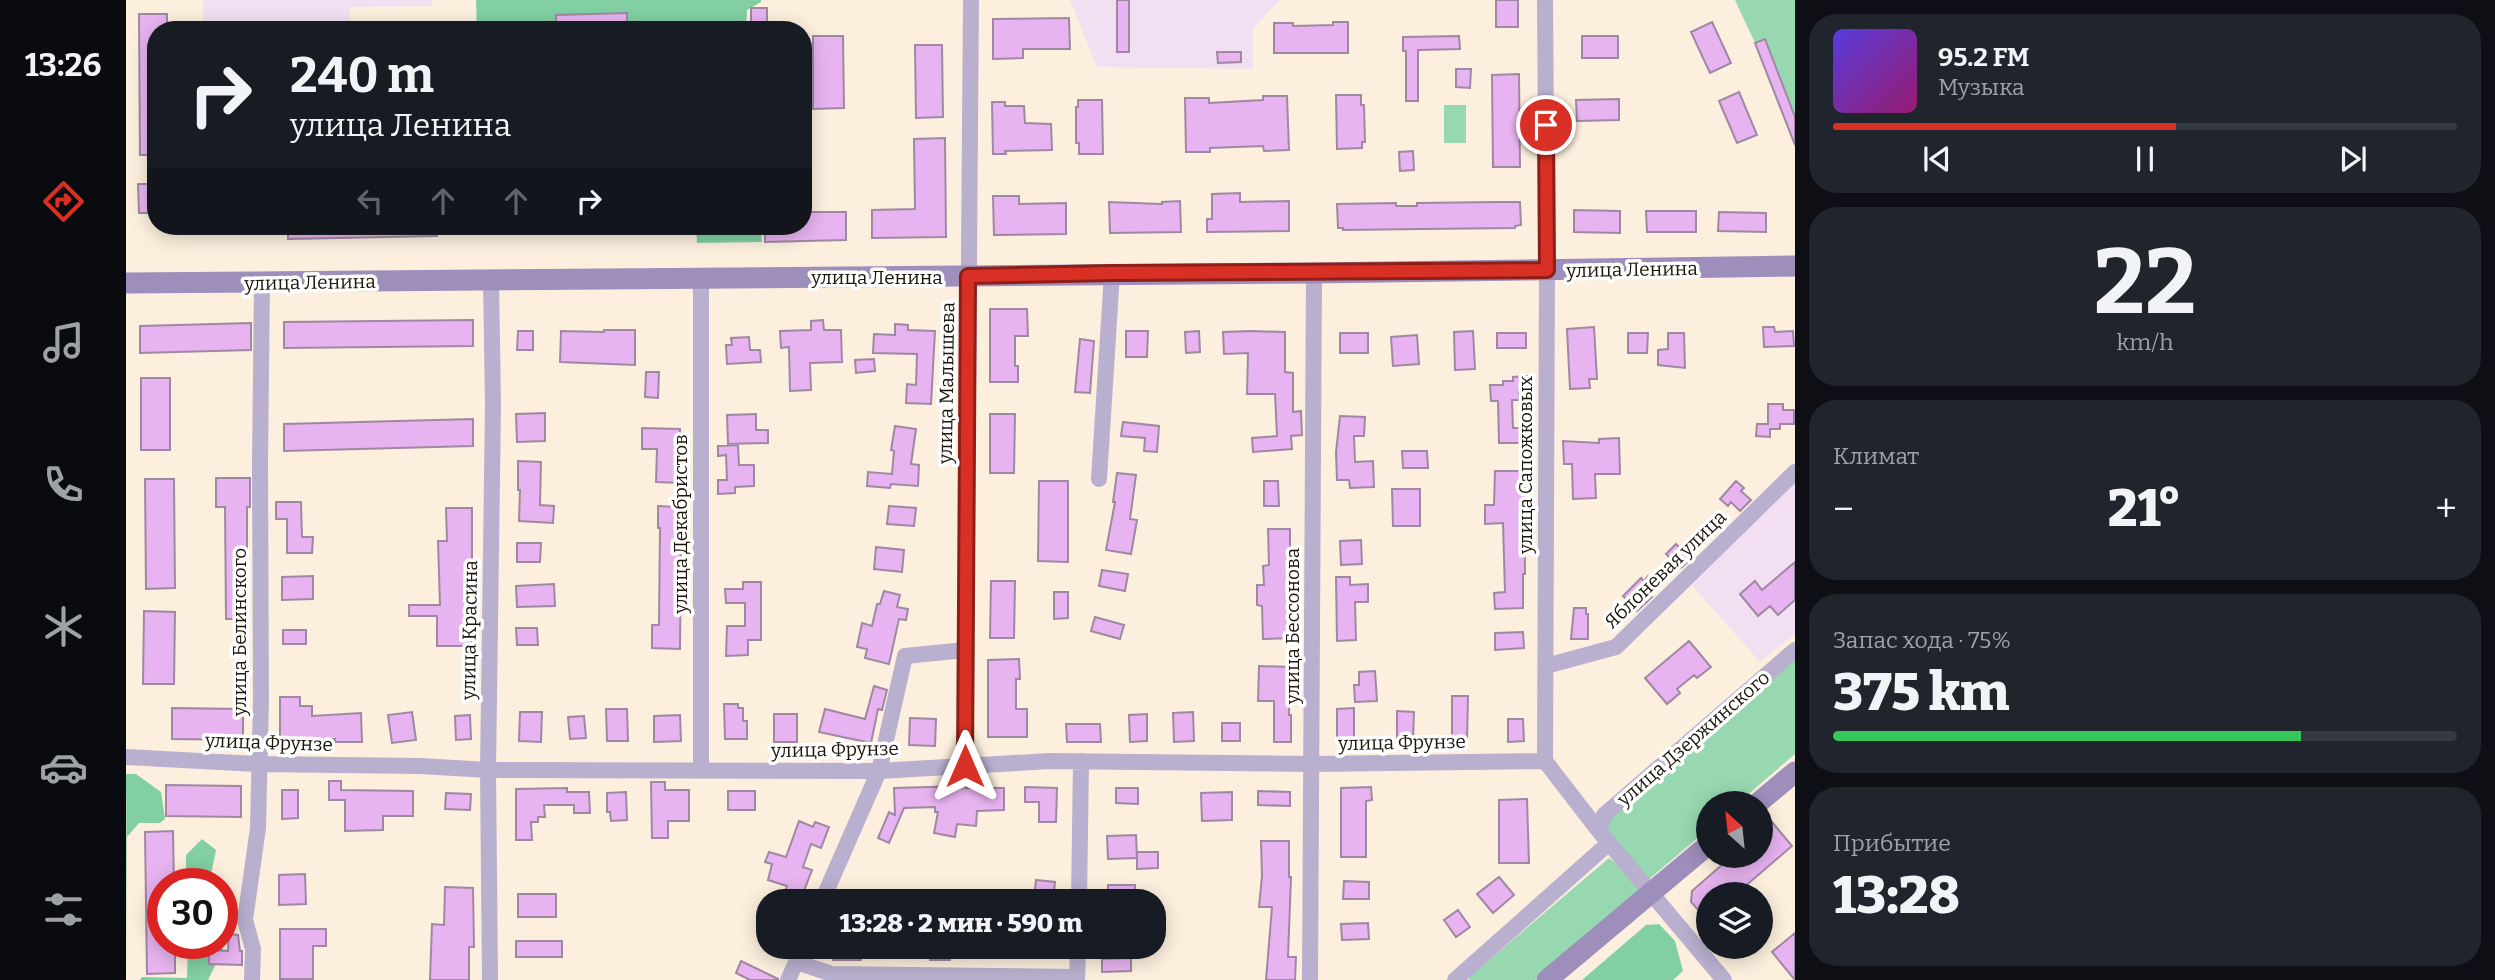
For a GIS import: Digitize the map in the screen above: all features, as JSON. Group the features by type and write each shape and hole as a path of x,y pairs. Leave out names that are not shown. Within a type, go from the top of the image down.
{"main road":[{"name":"улица Ленина","path":"126,283 1314,273 1795,265"},
{"path":"1772,791 1795,772"},
{"path":"1547,980 1696,855"}],"street":[{"name":"улица Малышева","path":"965,766 971,0"},
{"name":"улица Сапожковых","path":"1545,0 1545,761"},
{"path":"1098,479 1112,273"},
{"name":"улица Бессонова","path":"1310,980 1314,273"},
{"name":"улица Декабристов","path":"701,277 701,770"},
{"name":"улица Красина","path":"490,980 488,770 493,405 491,280"},
{"name":"улица Белинского","path":"252,980 253,949 245,920 258,828 262,282"},
{"name":"Яблоневая улица","path":"1546,666 1616,647 1795,472"},
{"path":"827,889 879,771 905,656 965,650"},
{"name":"улица Дзержинского","path":"1455,980 1604,837 1604,815 1795,650"},
{"name":"улица Фрунзе","path":"126,757 258,764 420,766 488,770 879,771 1050,761 1312,764 1545,761"},
{"path":"1079,889 1081,761"},
{"path":"1545,761 1604,837 1724,980"},
{"path":"788,980 797,959"},
{"path":"807,959 832,974 1077,978 1078,959"}],"shaded area":[{"path":"203,0 432,0 432,6 350,7 350,21 203,21"},
{"path":"1070,0 1280,0 1253,29 1253,69 1097,67"},
{"path":"1795,481 1795,634 1760,662 1691,584"}],"green space":[{"path":"476,0 761,0 747,10 746,21 626,21 626,13 556,15 556,21 477,21"},
{"path":"1735,0 1795,0 1795,147 1755,43"},
{"path":"1444,105 1466,105 1466,143 1444,143"},
{"path":"697,235 761,235 762,242 697,243"},
{"path":"1795,658 1795,754 1752,791 1696,791 1696,839 1647,881 1606,829 1611,814"},
{"path":"126,774 136,774 161,792 165,819 160,823 139,823 127,837 127,980"},
{"path":"202,839 216,850 212,868 186,868 186,855"},
{"path":"1609,858 1634,878 1639,892 1535,980 1468,978"},
{"path":"1659,924 1675,941 1683,971 1673,980 1582,980 1646,925"},
{"path":"188,959 218,959 208,980 140,980 142,977 187,978"}],"building":[{"path":"1117,0 1129,0 1129,52 1117,52"},
{"path":"1496,0 1518,0 1518,27 1496,27"},
{"path":"751,8 767,8 767,21 751,21"},
{"path":"627,13 627,21 556,21 556,15"},
{"path":"139,14 167,14 167,21 147,21 147,155 140,155"},
{"path":"1069,18 1070,49 1023,49 1023,58 993,59 993,19"},
{"path":"1333,22 1348,22 1348,53 1274,53 1274,23 1293,23 1293,26 1333,25"},
{"path":"1712,22 1731,63 1710,73 1691,32"},
{"path":"813,36 843,36 844,108 813,109"},
{"path":"1459,36 1460,49 1418,50 1418,101 1406,101 1406,51 1403,51 1403,37"},
{"path":"1582,36 1618,36 1618,58 1582,58"},
{"path":"1765,39 1795,117 1795,145 1755,43"},
{"path":"915,45 942,45 943,117 916,118"},
{"path":"1217,52 1241,52 1241,62 1218,63"},
{"path":"1456,69 1471,69 1470,88 1456,87"},
{"path":"1519,74 1520,167 1493,167 1492,75"},
{"path":"1739,92 1757,135 1737,143 1719,101"},
{"path":"1336,95 1361,95 1361,105 1364,105 1365,142 1362,142 1362,148 1337,149"},
{"path":"1263,96 1287,96 1289,150 1264,151 1263,146 1210,148 1210,152 1186,152 1185,98 1209,98 1209,103 1263,100"},
{"path":"1619,99 1619,120 1577,121 1576,100"},
{"path":"1078,100 1102,100 1103,154 1079,154 1079,143 1076,143"},
{"path":"992,102 1005,102 1005,106 1024,106 1025,123 1051,124 1052,150 1005,151 1006,154 993,154"},
{"path":"945,138 946,237 872,238 872,210 915,209 914,139"},
{"path":"1413,151 1414,170 1400,171 1399,152"},
{"path":"138,184 147,184 147,213 139,213"},
{"path":"1240,193 1240,202 1289,201 1289,231 1207,232 1207,219 1212,219 1212,194"},
{"path":"993,196 1019,196 1019,204 1066,203 1066,234 994,235"},
{"path":"1180,201 1181,232 1110,233 1109,202 1162,204"},
{"path":"1520,202 1521,225 1515,228 1338,228 1337,204 1396,203 1396,206 1417,206 1417,203"},
{"path":"1574,210 1620,211 1620,233 1574,232"},
{"path":"1646,211 1696,211 1696,232 1647,232"},
{"path":"812,212 846,212 846,240 765,242 765,235 812,235"},
{"path":"1719,212 1766,213 1766,232 1718,231"},
{"path":"288,235 437,235 437,236 288,239"},
{"path":"990,309 1027,309 1028,336 1015,336 1018,382 990,382"},
{"path":"473,320 473,346 284,348 284,322"},
{"path":"823,320 824,330 841,330 842,362 810,363 811,390 790,391 789,347 781,348 780,331 811,330 811,321"},
{"path":"251,323 251,350 140,353 140,326"},
{"path":"895,324 908,325 908,330 935,331 931,404 906,403 907,384 916,385 917,354 873,353 874,334 895,335"},
{"path":"1594,327 1597,379 1589,379 1590,388 1570,389 1567,329"},
{"path":"1763,327 1774,327 1775,332 1793,331 1794,346 1764,347"},
{"path":"635,330 635,365 560,362 561,331"},
{"path":"518,331 533,331 533,350 517,350"},
{"path":"1126,331 1148,331 1147,357 1126,357"},
{"path":"1199,331 1200,352 1186,353 1185,332"},
{"path":"1473,331 1475,369 1455,370 1454,332"},
{"path":"1223,332 1285,332 1285,372 1293,373 1293,412 1301,411 1302,435 1291,436 1292,449 1253,452 1252,438 1277,436 1275,394 1247,394 1248,353 1224,354"},
{"path":"1340,333 1368,333 1368,353 1340,353"},
{"path":"1497,333 1526,333 1526,348 1497,348"},
{"path":"1628,333 1648,333 1647,353 1628,353"},
{"path":"1668,333 1684,333 1685,368 1658,365 1658,350 1668,349"},
{"path":"1417,335 1419,364 1393,366 1391,337"},
{"path":"749,337 750,350 760,350 761,362 727,364 726,345 732,345 731,338"},
{"path":"1080,339 1094,341 1090,393 1075,392"},
{"path":"874,359 875,371 856,373 855,360"},
{"path":"646,372 659,372 658,398 645,397"},
{"path":"1527,376 1528,390 1519,390 1519,400 1512,400 1513,428 1530,428 1530,443 1499,443 1498,401 1491,401 1490,385 1503,385 1503,381 1513,381 1513,377"},
{"path":"141,378 170,378 170,450 141,450"},
{"path":"1768,404 1783,404 1783,410 1794,410 1794,424 1780,424 1780,429 1770,429 1770,437 1756,436 1757,424 1768,424"},
{"path":"545,413 545,441 517,442 516,414"},
{"path":"756,414 756,430 768,430 768,443 728,444 727,415"},
{"path":"990,414 1015,414 1014,473 990,473"},
{"path":"1340,416 1365,417 1364,436 1354,436 1355,462 1373,461 1374,487 1350,488 1349,480 1337,480 1336,452"},
{"path":"473,419 473,446 284,451 284,424"},
{"path":"1123,422 1159,426 1157,452 1144,451 1145,438 1121,436"},
{"path":"895,426 916,429 911,464 919,465 918,486 867,486 868,472 892,474 894,451 891,450"},
{"path":"642,428 680,429 679,467 683,467 682,483 656,482 657,449 642,449"},
{"path":"1619,438 1620,474 1595,474 1596,498 1573,499 1572,464 1564,464 1563,441 1599,443 1599,439"},
{"path":"738,445 739,465 754,465 754,486 735,487 735,493 718,494 718,480 727,480 726,455 718,456 718,446"},
{"path":"1402,451 1427,451 1428,468 1403,468"},
{"path":"518,461 541,462 540,505 554,506 553,523 519,521"},
{"path":"1495,471 1524,471 1523,608 1495,609 1494,593 1505,592 1503,523 1485,524 1485,505 1494,505"},
{"path":"1117,473 1136,475 1130,519 1137,520 1131,554 1106,550 1115,502"},
{"path":"216,478 250,478 250,507 247,507 247,619 226,619 225,507 216,507"},
{"path":"145,479 174,479 175,588 146,589"},
{"path":"1039,481 1068,481 1068,562 1038,561"},
{"path":"1264,481 1278,481 1279,506 1264,506"},
{"path":"1736,481 1744,488 1741,491 1751,500 1740,511 1731,502 1728,506 1720,499"},
{"path":"1392,489 1420,489 1420,526 1393,526"},
{"path":"276,502 301,502 302,537 313,537 312,553 287,553 287,519 276,519"},
{"path":"658,506 677,507 676,533 688,534 688,548 681,547 680,649 652,648 652,625 659,625"},
{"path":"889,506 916,508 914,526 887,524"},
{"path":"446,508 472,508 472,646 437,646 437,616 409,616 409,605 440,605 438,541 447,541"},
{"path":"1268,529 1290,529 1290,564 1298,563 1299,582 1292,582 1293,638 1263,639 1262,606 1257,605 1257,585 1264,585 1263,566 1269,565"},
{"path":"1361,540 1362,564 1341,565 1340,541"},
{"path":"517,543 541,543 540,562 517,562"},
{"path":"1676,544 1691,559 1681,568 1666,554"},
{"path":"876,547 904,550 902,572 874,569"},
{"path":"1795,562 1795,600 1778,615 1770,606 1758,616 1740,594 1755,581 1762,590"},
{"path":"1102,570 1128,574 1125,591 1099,586"},
{"path":"313,576 313,599 282,600 282,577"},
{"path":"1648,576 1655,584 1651,588 1654,591 1649,595 1652,597 1637,611 1623,596 1641,578 1644,581"},
{"path":"1336,577 1350,577 1350,585 1368,584 1368,602 1355,602 1356,640 1337,641"},
{"path":"991,581 1015,581 1014,638 990,638"},
{"path":"743,582 761,582 761,640 748,640 748,655 726,656 727,626 745,626 745,603 726,603 725,589 743,589"},
{"path":"554,584 555,606 517,607 516,586"},
{"path":"884,591 900,595 897,607 908,609 906,620 899,619 889,664 865,658 867,649 857,647 862,623 872,626 877,604 880,604"},
{"path":"1054,592 1068,592 1068,618 1054,619"},
{"path":"1574,608 1586,608 1588,639 1571,639"},
{"path":"144,611 175,612 174,684 143,684"},
{"path":"1095,617 1124,625 1120,639 1091,631"},
{"path":"516,628 537,628 538,645 517,645"},
{"path":"283,630 306,630 306,644 283,644"},
{"path":"1523,632 1524,648 1495,650 1495,633"},
{"path":"1689,641 1711,667 1697,678 1694,675 1677,689 1680,693 1667,704 1645,678"},
{"path":"1019,659 1020,679 1016,679 1016,709 1027,709 1027,737 988,737 988,660"},
{"path":"1259,666 1290,667 1291,742 1274,742 1274,701 1258,701"},
{"path":"1375,671 1377,701 1355,702 1354,685 1359,685 1359,672"},
{"path":"874,686 887,690 882,710 878,709 871,743 819,732 825,709 865,719"},
{"path":"1452,696 1468,696 1467,741 1452,740"},
{"path":"280,697 300,697 300,706 312,706 312,716 361,713 362,742 335,742 335,739 280,740"},
{"path":"724,704 738,704 738,708 743,708 743,721 747,721 747,739 725,739"},
{"path":"172,708 243,709 243,740 172,739"},
{"path":"1354,708 1354,741 1337,742 1337,709"},
{"path":"606,709 627,709 628,741 607,741"},
{"path":"1397,711 1414,712 1413,740 1397,740"},
{"path":"412,712 416,740 392,743 388,715"},
{"path":"520,712 542,712 541,742 519,741"},
{"path":"1193,712 1194,741 1174,742 1173,713"},
{"path":"774,714 797,714 797,742 774,742"},
{"path":"1147,714 1147,741 1130,742 1129,715"},
{"path":"470,715 471,739 456,740 455,716"},
{"path":"680,715 681,741 654,742 654,716"},
{"path":"584,716 586,738 570,739 568,717"},
{"path":"910,718 936,719 935,746 909,745"},
{"path":"1508,719 1523,719 1524,741 1508,742"},
{"path":"1222,723 1240,723 1240,741 1222,741"},
{"path":"1066,724 1100,724 1101,742 1067,742"},
{"path":"329,781 341,781 341,790 413,791 413,816 383,816 383,830 345,831 345,800 329,800"},
{"path":"651,782 665,782 665,790 689,790 689,821 668,821 668,838 652,838"},
{"path":"166,785 241,786 241,817 166,816"},
{"path":"1025,787 1057,788 1056,822 1039,822 1039,802 1025,802"},
{"path":"1371,787 1372,800 1366,801 1366,857 1341,857 1341,788"},
{"path":"567,788 567,792 589,792 590,813 574,813 574,805 544,805 545,817 538,817 538,822 531,822 532,840 516,840 516,789"},
{"path":"894,788 1004,788 1004,810 977,811 976,826 957,824 955,837 934,833 938,812 935,812 935,807 904,808 889,843 878,838 889,812 895,815"},
{"path":"1116,788 1138,788 1138,804 1116,803"},
{"path":"282,790 298,790 298,818 282,819"},
{"path":"728,791 755,791 755,810 728,810"},
{"path":"1258,791 1290,792 1290,806 1258,805"},
{"path":"626,792 627,820 611,821 610,812 607,812 607,793"},
{"path":"1232,792 1232,820 1202,821 1201,793"},
{"path":"446,793 471,794 470,810 445,809"},
{"path":"1527,799 1529,863 1499,863 1499,800"},
{"path":"799,821 813,827 815,822 829,827 821,848 811,844 803,867 812,870 805,889 786,889 787,886 768,880 772,864 765,862 769,852 786,857"},
{"path":"1773,823 1792,846 1773,862"},
{"path":"173,831 174,868 147,868 147,959 175,959 175,973 147,974 145,832"},
{"path":"1136,835 1137,858 1108,859 1107,836"},
{"path":"1261,841 1289,841 1291,877 1288,957 1296,957 1295,980 1266,980 1272,907 1259,907"},
{"path":"1137,852 1158,852 1158,868 1137,869"},
{"path":"1718,868 1766,868 1750,882 1702,882"},
{"path":"305,874 306,904 279,905 279,875"},
{"path":"1499,877 1514,895 1493,913 1477,894"},
{"path":"1036,880 1055,882 1054,889 1035,889"},
{"path":"1344,881 1369,882 1369,899 1343,899"},
{"path":"1108,885 1135,885 1135,889 1108,889"},
{"path":"445,887 473,888 474,947 469,947 469,980 430,980 432,924 444,925"},
{"path":"1696,888 1696,908 1691,902 1692,891"},
{"path":"518,894 556,894 556,917 518,917"},
{"path":"1458,910 1470,927 1456,937 1444,920"},
{"path":"1368,923 1369,939 1342,940 1341,924"},
{"path":"280,929 326,929 326,946 313,946 313,979 280,979"},
{"path":"1795,933 1795,980 1773,953"},
{"path":"238,935 242,965 209,964 209,959 238,959"},
{"path":"516,941 562,941 562,957 516,957"},
{"path":"1102,959 1131,959 1131,971 1102,972"},
{"path":"741,961 778,980 750,980 736,973"}],"route":[{"path":"965,766 968,276 1547,270 1546,125"}]}
